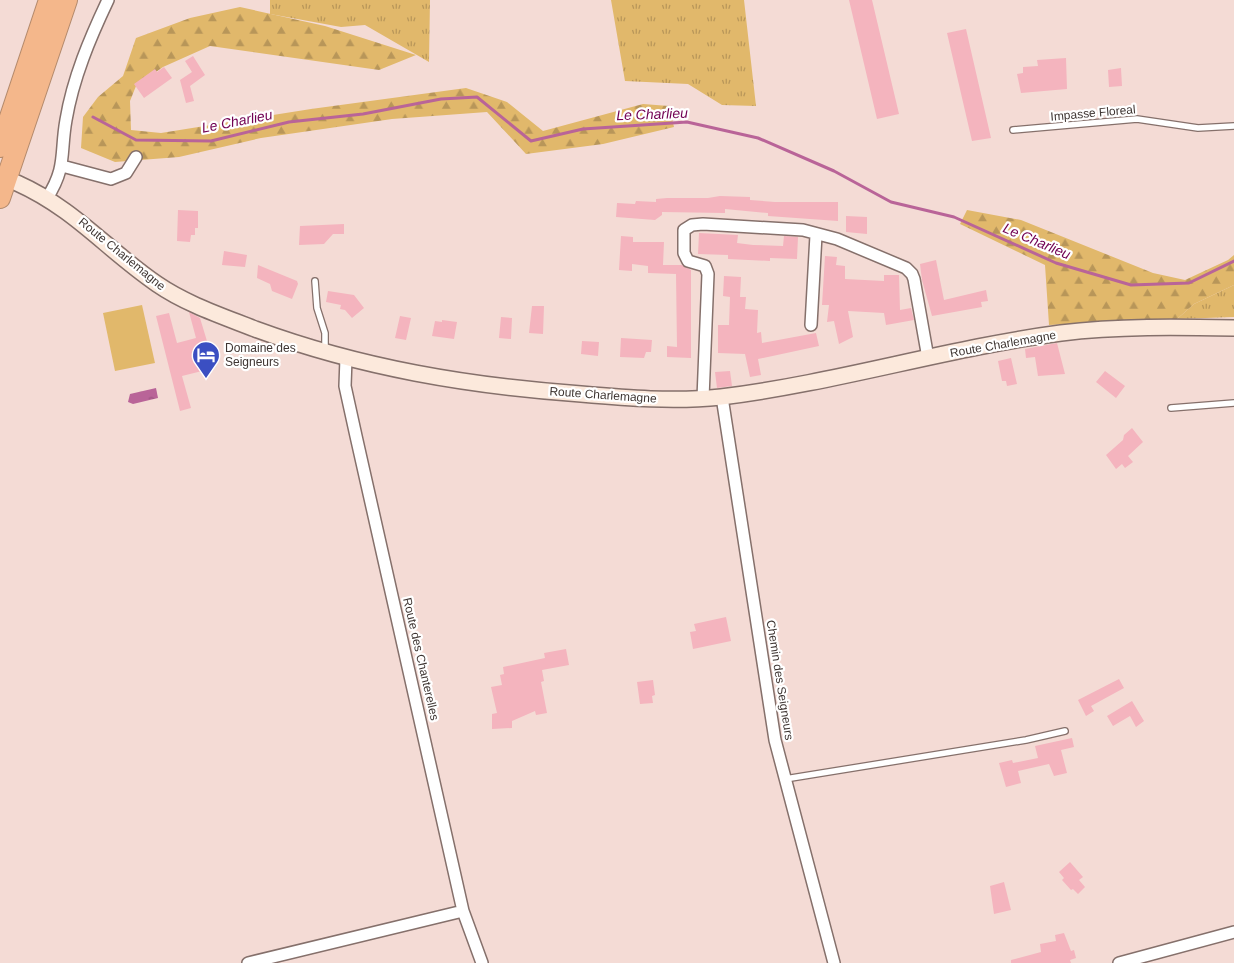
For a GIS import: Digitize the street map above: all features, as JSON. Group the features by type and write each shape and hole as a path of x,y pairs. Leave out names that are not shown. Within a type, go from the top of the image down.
{"highway":[{"path":"0,147 49,0"},
{"path":"0,198 67,0"},
{"path":"46,64 71,0"}],"main road":[{"name":"Route Charlemagne","path":"17,183 47,198 75,217 141,272 170,292 230,319 346,358 399,371 502,388 640,399 703,398 767,390 993,344 1070,332 1181,327 1234,328"}],"street":[{"path":"47,198 62,166 66,121 74,87 94,30 108,0"},
{"path":"62,166 111,179 126,173 136,157"},
{"path":"703,398 708,274 705,266 688,261 684,253 684,230 692,225 803,230 816,235 837,239 912,274 928,358"},
{"path":"811,326 816,235"},
{"name":"Route des Chanterelles","path":"346,358 344,377 347,394 463,911 482,963"},
{"name":"Chemin des Seigneurs","path":"722,396 775,740 834,963"},
{"path":"248,963 463,911"},
{"path":"1119,963 1234,932"}],"lane":[{"name":"Impasse Floreal","path":"1012,130 1138,119 1198,128 1234,126"},
{"path":"315,281 317,308 325,333 324,352"},
{"path":"1171,408 1234,403"},
{"path":"785,778 1033,738 1065,731"}],"green space":[{"path":"270,0 430,0 429,62 365,25 341,27 270,14"},
{"path":"611,0 744,0 756,106 722,105 688,84 625,81"},
{"path":"240,7 325,26 416,55 379,70 210,46 163,67 136,86 130,101 131,130 161,133 311,109 466,88 507,102 543,131 643,104 669,106 674,127 603,144 526,154 487,112 392,119 261,138 179,157 115,162 81,148 83,117 98,97 123,76 136,38 190,18"},
{"path":"967,210 1021,220 1153,273 1185,280 1228,260 1234,255 1234,285 1194,304 1177,319 1049,325 1045,265 960,224"},
{"path":"1234,285 1234,317 1177,319 1194,304"},
{"path":"142,305 155,363 115,371 103,313"}],"water":[{"path":"156,388 158,398 133,404 128,402 130,394"}],"building":[{"path":"849,0 872,0 899,114 877,119"},
{"path":"966,29 991,138 972,141 947,33"},
{"path":"193,56 205,75 190,86 194,101 186,103 180,80 192,72 185,61"},
{"path":"1066,58 1067,89 1021,93 1017,74 1023,73 1023,67 1038,66 1037,60"},
{"path":"164,67 172,78 144,98 134,84 155,69 157,72"},
{"path":"1121,68 1122,86 1109,87 1108,70"},
{"path":"720,196 750,197 750,200 775,202 838,202 838,221 768,216 768,213 725,209 725,213 662,212 662,215 655,220 616,217 617,203 635,204 636,201 656,202 656,199"},
{"path":"178,210 198,211 198,228 195,228 195,235 191,235 190,242 177,241"},
{"path":"846,216 867,217 867,234 846,232"},
{"path":"344,224 344,234 333,234 324,244 299,245 300,226"},
{"path":"699,233 738,235 737,243 753,245 783,246 784,236 798,237 797,259 770,258 770,261 728,259 728,255 698,254"},
{"path":"621,236 633,237 633,242 664,242 663,265 682,265 691,270 691,358 667,357 667,346 677,347 676,274 648,273 648,266 632,264 632,271 619,270"},
{"path":"224,251 247,255 245,267 222,265"},
{"path":"825,256 837,257 836,265 845,266 845,279 884,281 884,275 899,275 900,310 911,308 914,320 886,325 884,313 848,311 853,337 839,344 834,321 827,322 829,305 822,305"},
{"path":"936,260 944,300 986,290 988,301 981,302 982,307 932,316 922,280 920,264"},
{"path":"258,265 297,281 298,284 292,299 272,291 270,284 257,278"},
{"path":"724,276 741,277 740,297 746,297 745,309 758,310 757,333 761,332 762,343 816,333 819,346 758,359 761,375 750,377 745,354 718,353 718,325 729,325 730,297 723,296"},
{"path":"328,291 354,295 364,308 352,318 345,310 340,309 341,305 326,302"},
{"path":"532,306 544,306 543,334 529,333"},
{"path":"189,312 200,318 213,361 204,363 206,370 182,376 191,408 180,411 156,316 169,313 177,343 196,338"},
{"path":"400,316 411,318 406,340 395,338"},
{"path":"501,317 512,318 511,339 499,338"},
{"path":"442,320 457,322 454,339 432,336 435,321 442,322"},
{"path":"621,338 652,340 651,352 646,352 644,358 620,357"},
{"path":"582,341 599,342 598,356 581,354"},
{"path":"1057,343 1065,374 1038,376 1035,357 1026,358 1025,349"},
{"path":"1011,358 1017,384 1007,386 1006,381 1002,381 998,361"},
{"path":"730,371 732,386 717,388 715,372"},
{"path":"1105,371 1125,386 1116,398 1096,382"},
{"path":"1132,428 1143,442 1128,456 1133,462 1125,468 1122,464 1116,469 1106,455 1123,440 1124,435"},
{"path":"726,617 731,641 693,649 690,632 696,631 694,624"},
{"path":"566,649 569,665 542,670 544,681 541,682 547,713 536,715 535,711 512,721 512,728 492,729 492,714 497,713 491,687 502,685 500,675 504,674 503,667 545,658 544,653"},
{"path":"1119,679 1124,688 1091,706 1094,711 1086,716 1078,700"},
{"path":"653,680 655,695 652,696 653,703 640,704 637,682"},
{"path":"1132,701 1144,721 1136,727 1130,716 1113,726 1107,716"},
{"path":"1072,738 1074,747 1061,750 1067,773 1054,776 1049,764 1018,771 1021,783 1006,787 999,763 1012,760 1013,763 1038,758 1035,746"},
{"path":"1070,862 1083,877 1079,880 1085,887 1078,894 1073,889 1071,890 1062,880 1064,878 1059,872"},
{"path":"1004,882 1011,910 994,914 990,886"},
{"path":"1064,933 1071,951 1074,950 1076,958 1070,960 1071,963 1011,963 1011,960 1041,952 1040,944 1056,941 1055,935"}],"waterway":[{"name":"Le Charlieu","path":"93,117 136,140 211,141 289,122 363,114 441,99 477,97 531,141 583,129 687,122 758,138 834,171 891,202 954,217 1056,263 1131,285 1189,283 1234,261"}],"place":[{"name":"Domaine des Seigneurs","path":"206,379"}]}
